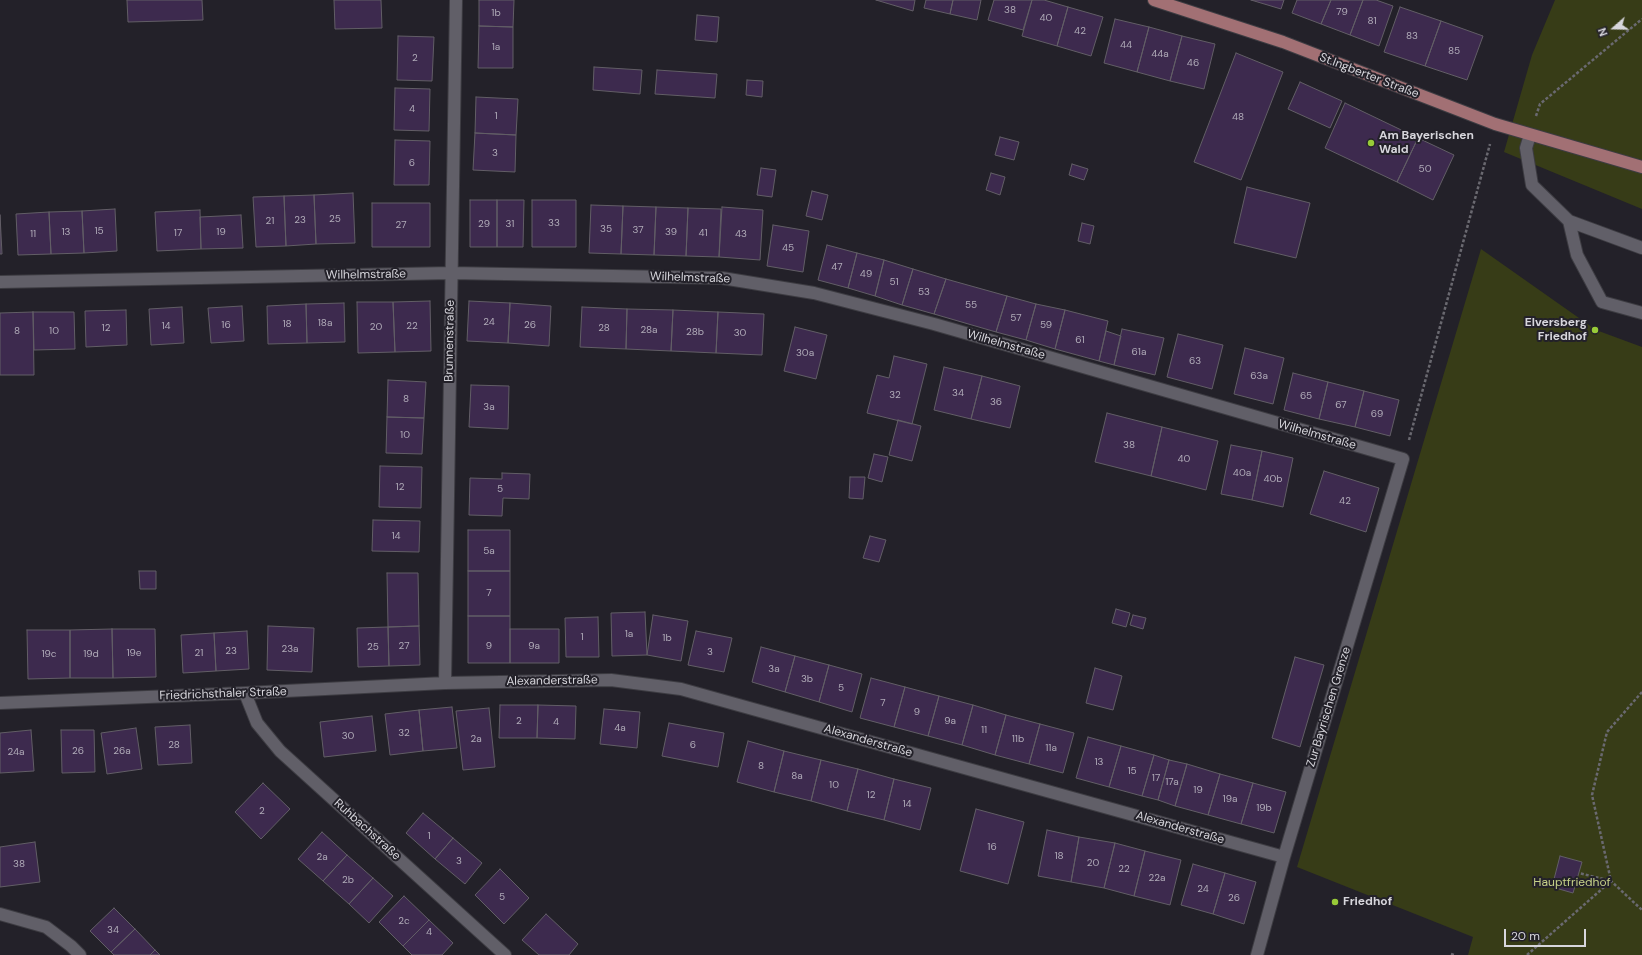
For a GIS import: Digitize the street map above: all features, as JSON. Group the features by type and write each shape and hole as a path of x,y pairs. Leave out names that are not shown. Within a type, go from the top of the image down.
{"main road":[{"name":"St.Ingberter Straße","path":"1154,0 1283,42 1495,124 1642,167"}],"street":[{"name":"Brunnenstraße","path":"445,683 456,0"},
{"path":"1530,135 1526,148 1532,185 1569,221 1642,248"},
{"path":"1569,221 1577,255 1602,302 1642,313"},
{"name":"Wilhelmstraße","path":"0,282 451,273 722,278 814,293 934,324 1404,460"},
{"name":"Zur Bayrischen Grenze","path":"1257,955 1284,857 1404,460"},
{"name":"Alexanderstraße","path":"445,683 611,680 681,689 1284,857"},
{"name":"Friedrichsthaler Straße","path":"0,703 445,683"},
{"name":"Ruhbachstraße","path":"246,693 257,723 280,751 505,955"},
{"path":"0,914 46,927 71,946 80,955"}],"path":[{"path":"1530,135 1540,104 1642,19"},
{"path":"1412,429 1495,124"},
{"path":"1611,881 1592,795 1607,732 1642,692"},
{"path":"1579,873 1611,881 1642,910"},
{"path":"1528,955 1611,881"}],"green space":[{"path":"1555,0 1642,0 1642,209 1504,152 1532,55"},
{"name":"Hauptfriedhof","path":"1481,249 1596,330 1642,347 1642,955 1468,955 1473,937 1297,867"}],"building":[{"path":"127,0 202,0 203,20 128,22"},
{"path":"334,0 381,0 382,28 335,29"},
{"path":"479,0 514,0 513,27 479,26"},
{"path":"876,0 915,0 913,11"},
{"path":"926,0 953,0 950,14 924,8"},
{"path":"953,0 981,0 977,20 950,14"},
{"path":"994,0 1032,0 1023,30 988,20"},
{"path":"1032,0 1044,0 1068,7 1057,46 1022,36"},
{"path":"1251,0 1284,0 1281,9"},
{"path":"1297,0 1331,0 1321,24 1292,13"},
{"path":"1331,0 1363,0 1350,35 1321,24"},
{"path":"1363,0 1376,0 1393,6 1379,46 1350,35"},
{"path":"1068,7 1103,17 1091,56 1057,46"},
{"path":"1400,7 1441,21 1425,66 1384,52"},
{"path":"697,15 719,17 717,42 695,40"},
{"path":"1115,19 1149,27 1137,72 1104,63"},
{"path":"1441,21 1483,36 1467,80 1425,66"},
{"path":"479,26 513,27 513,68 478,68"},
{"path":"1149,27 1182,36 1170,81 1137,72"},
{"path":"398,36 434,37 432,81 397,80"},
{"path":"1182,36 1215,44 1204,89 1170,81"},
{"path":"1236,53 1283,72 1241,180 1194,162"},
{"path":"594,67 642,70 640,94 593,90"},
{"path":"657,70 717,74 715,98 655,94"},
{"path":"747,80 763,81 762,97 746,95"},
{"path":"1300,82 1342,101 1330,128 1288,109"},
{"path":"395,88 430,89 429,131 394,130"},
{"path":"476,97 518,99 516,135 475,133"},
{"name":"Am Bayerischen Wald","path":"1345,103 1418,138 1397,182 1325,148"},
{"path":"475,133 516,135 515,172 473,170"},
{"path":"1000,137 1019,142 1014,160 995,155"},
{"path":"1418,138 1454,155 1433,200 1397,182"},
{"path":"395,140 430,141 429,185 394,185"},
{"path":"1072,164 1088,169 1084,180 1069,175"},
{"path":"761,168 776,170 772,197 757,195"},
{"path":"991,173 1005,177 1000,195 986,190"},
{"path":"1247,187 1310,203 1296,258 1234,243"},
{"path":"812,191 828,195 822,220 806,216"},
{"path":"353,193 355,243 316,244 314,195"},
{"path":"314,195 316,244 286,246 284,196"},
{"path":"284,196 286,246 256,247 253,197"},
{"path":"470,200 497,200 497,247 470,247"},
{"path":"497,200 524,200 523,247 497,247"},
{"path":"532,200 576,200 576,247 532,247"},
{"path":"372,203 430,203 430,247 372,247"},
{"path":"591,205 623,206 621,254 589,253"},
{"path":"623,206 656,207 654,255 621,254"},
{"path":"656,207 688,208 686,256 654,255"},
{"path":"722,207 763,210 760,260 719,257"},
{"path":"688,208 721,209 719,257 686,256"},
{"path":"115,209 117,251 84,253 82,211"},
{"path":"200,210 201,249 157,251 155,212"},
{"path":"82,211 84,253 51,254 49,212"},
{"path":"49,212 51,254 18,255 16,214"},
{"path":"0,215 2,254 0,254"},
{"path":"241,215 243,248 201,249 200,217"},
{"path":"1082,223 1094,226 1090,244 1078,241"},
{"path":"773,225 809,231 803,272 767,266"},
{"path":"827,245 857,253 848,288 818,280"},
{"path":"857,253 884,260 875,296 848,288"},
{"path":"884,260 913,269 902,305 875,296"},
{"path":"913,269 946,279 934,314 902,305"},
{"path":"946,279 1007,296 996,332 934,314"},
{"path":"1007,296 1036,304 1026,340 996,332"},
{"path":"430,301 431,351 395,352 393,302"},
{"path":"469,301 510,303 508,343 467,341"},
{"path":"357,302 393,302 395,352 358,353"},
{"path":"344,303 345,342 307,343 306,304"},
{"path":"510,303 551,306 549,346 508,343"},
{"path":"306,304 307,343 268,344 267,306"},
{"path":"1036,304 1065,310 1055,349 1026,340"},
{"path":"242,306 244,341 211,343 208,308"},
{"path":"182,307 184,343 151,345 149,309"},
{"path":"582,307 627,309 626,349 580,347"},
{"path":"627,309 673,310 671,351 626,349"},
{"path":"126,310 127,345 86,347 85,311"},
{"path":"673,310 718,312 716,353 671,351"},
{"path":"1065,310 1108,321 1099,361 1055,349"},
{"path":"33,312 74,312 75,349 34,350"},
{"path":"33,312 34,375 0,375 0,313"},
{"path":"718,312 764,314 762,355 716,353"},
{"path":"795,327 827,335 816,379 784,371"},
{"path":"1122,329 1164,338 1155,375 1114,365"},
{"path":"1106,331 1121,336 1114,365 1099,361"},
{"path":"1178,334 1223,345 1212,389 1167,377"},
{"path":"1245,348 1284,358 1273,404 1234,394"},
{"path":"894,356 927,364 912,424 867,413 877,375 889,378"},
{"path":"944,367 982,376 971,419 934,410"},
{"path":"1293,373 1328,382 1319,419 1284,410"},
{"path":"982,376 1020,386 1010,428 971,419"},
{"path":"388,380 426,382 424,418 387,417"},
{"path":"1328,382 1364,391 1355,427 1319,419"},
{"path":"471,385 509,386 508,429 469,427"},
{"path":"1364,391 1399,400 1390,436 1355,427"},
{"path":"1107,413 1162,427 1151,476 1095,462"},
{"path":"387,417 424,418 422,454 386,453"},
{"path":"898,420 921,426 912,461 889,455"},
{"path":"1162,427 1218,441 1206,490 1151,476"},
{"path":"1231,445 1262,451 1252,500 1221,494"},
{"path":"1262,451 1293,458 1283,507 1252,500"},
{"path":"874,454 888,457 882,482 868,478"},
{"path":"380,466 422,467 421,508 379,507"},
{"path":"1324,471 1379,488 1366,532 1310,514"},
{"path":"502,473 530,474 529,499 503,498 502,516 469,515 470,478 502,479"},
{"path":"850,477 865,477 863,499 849,498"},
{"path":"373,520 420,521 419,552 372,551"},
{"path":"468,530 510,530 510,571 468,571"},
{"path":"870,536 886,540 879,562 863,558"},
{"path":"139,571 156,571 156,589 140,589"},
{"path":"468,571 510,571 510,616 468,616"},
{"path":"387,573 418,573 419,626 388,627"},
{"path":"1116,609 1130,613 1126,627 1112,623"},
{"path":"645,612 647,655 612,656 611,613"},
{"path":"653,615 688,621 681,661 647,655"},
{"path":"1133,615 1146,618 1143,629 1130,625"},
{"path":"468,616 510,616 510,663 468,663"},
{"path":"598,617 599,657 566,657 565,618"},
{"path":"268,626 314,628 312,672 267,670"},
{"path":"419,626 420,665 389,666 388,627"},
{"path":"388,627 389,666 358,667 357,628"},
{"path":"112,629 113,678 70,678 70,630"},
{"path":"112,629 155,629 156,677 113,678"},
{"path":"510,629 559,629 559,663 510,663"},
{"path":"27,630 70,630 70,678 28,679"},
{"path":"247,631 249,669 216,671 214,633"},
{"path":"696,631 732,638 724,672 688,665"},
{"path":"214,633 216,671 183,673 181,635"},
{"path":"761,647 795,656 785,692 752,682"},
{"path":"795,656 829,665 819,702 785,692"},
{"path":"1295,657 1324,665 1300,747 1272,738"},
{"path":"829,665 862,674 852,712 819,702"},
{"path":"1095,668 1122,676 1113,710 1086,703"},
{"path":"871,678 905,687 894,727 860,718"},
{"path":"905,687 939,696 928,736 894,727"},
{"path":"939,696 973,705 962,745 928,736"},
{"path":"500,705 538,705 537,738 499,738"},
{"path":"538,705 576,706 575,739 537,738"},
{"path":"973,705 1006,715 995,755 962,745"},
{"path":"452,707 457,748 423,751 419,710"},
{"path":"489,708 495,767 463,770 456,711"},
{"path":"604,709 640,712 637,748 600,744"},
{"path":"419,710 423,751 390,755 385,714"},
{"path":"1006,715 1040,724 1029,764 995,755"},
{"path":"372,716 376,751 324,757 320,722"},
{"path":"669,723 724,733 718,767 662,756"},
{"path":"1040,724 1074,733 1063,773 1029,764"},
{"path":"190,725 192,763 158,765 155,727"},
{"path":"136,728 142,769 107,774 101,733"},
{"path":"31,730 34,771 0,773 0,733"},
{"path":"61,730 94,730 95,772 62,773"},
{"path":"1088,737 1121,746 1109,787 1076,778"},
{"path":"748,741 784,751 774,792 737,782"},
{"path":"1121,746 1154,755 1142,796 1109,787"},
{"path":"784,751 821,760 811,801 774,792"},
{"path":"1154,755 1169,760 1158,800 1142,796"},
{"path":"821,760 858,769 847,811 811,801"},
{"path":"1169,760 1187,764 1175,806 1158,800"},
{"path":"1187,764 1220,774 1208,815 1175,806"},
{"path":"858,769 894,779 884,820 847,811"},
{"path":"1220,774 1253,783 1241,824 1208,815"},
{"path":"894,779 931,788 920,830 884,820"},
{"path":"263,783 290,809 261,839 235,812"},
{"path":"1253,783 1286,792 1274,833 1241,824"},
{"path":"976,809 1024,822 1008,884 960,871"},
{"path":"423,813 453,838 435,859 406,833"},
{"path":"1047,830 1079,837 1071,882 1038,876"},
{"path":"322,832 347,855 323,881 298,859"},
{"path":"1079,837 1115,843 1104,888 1071,882"},
{"path":"453,838 482,863 465,884 435,859"},
{"path":"35,842 40,882 0,887 0,847"},
{"path":"1115,843 1145,851 1134,896 1104,888"},
{"path":"1145,851 1181,860 1170,905 1134,896"},
{"path":"347,855 373,878 349,904 323,881"},
{"path":"1560,856 1582,862 1573,893 1552,887"},
{"path":"1193,864 1225,873 1213,914 1181,905"},
{"path":"500,869 529,898 504,924 475,895"},
{"path":"1225,873 1256,882 1244,924 1213,914"},
{"path":"373,878 393,896 369,923 349,904"},
{"path":"404,896 429,920 403,946 379,922"},
{"path":"114,908 135,929 111,952 90,931"},
{"path":"546,914 578,944 569,955 539,955 522,940"},
{"path":"429,920 453,943 442,955 412,955 403,946"},
{"path":"135,929 155,950 150,955 114,955 111,952"},
{"path":"155,950 160,955 150,955"}],"place":[{"name":"Am Bayerischen Wald","path":"1371,143"},
{"name":"Elversberg Friedhof","path":"1595,330"},
{"name":"Friedhof","path":"1335,902"}]}
